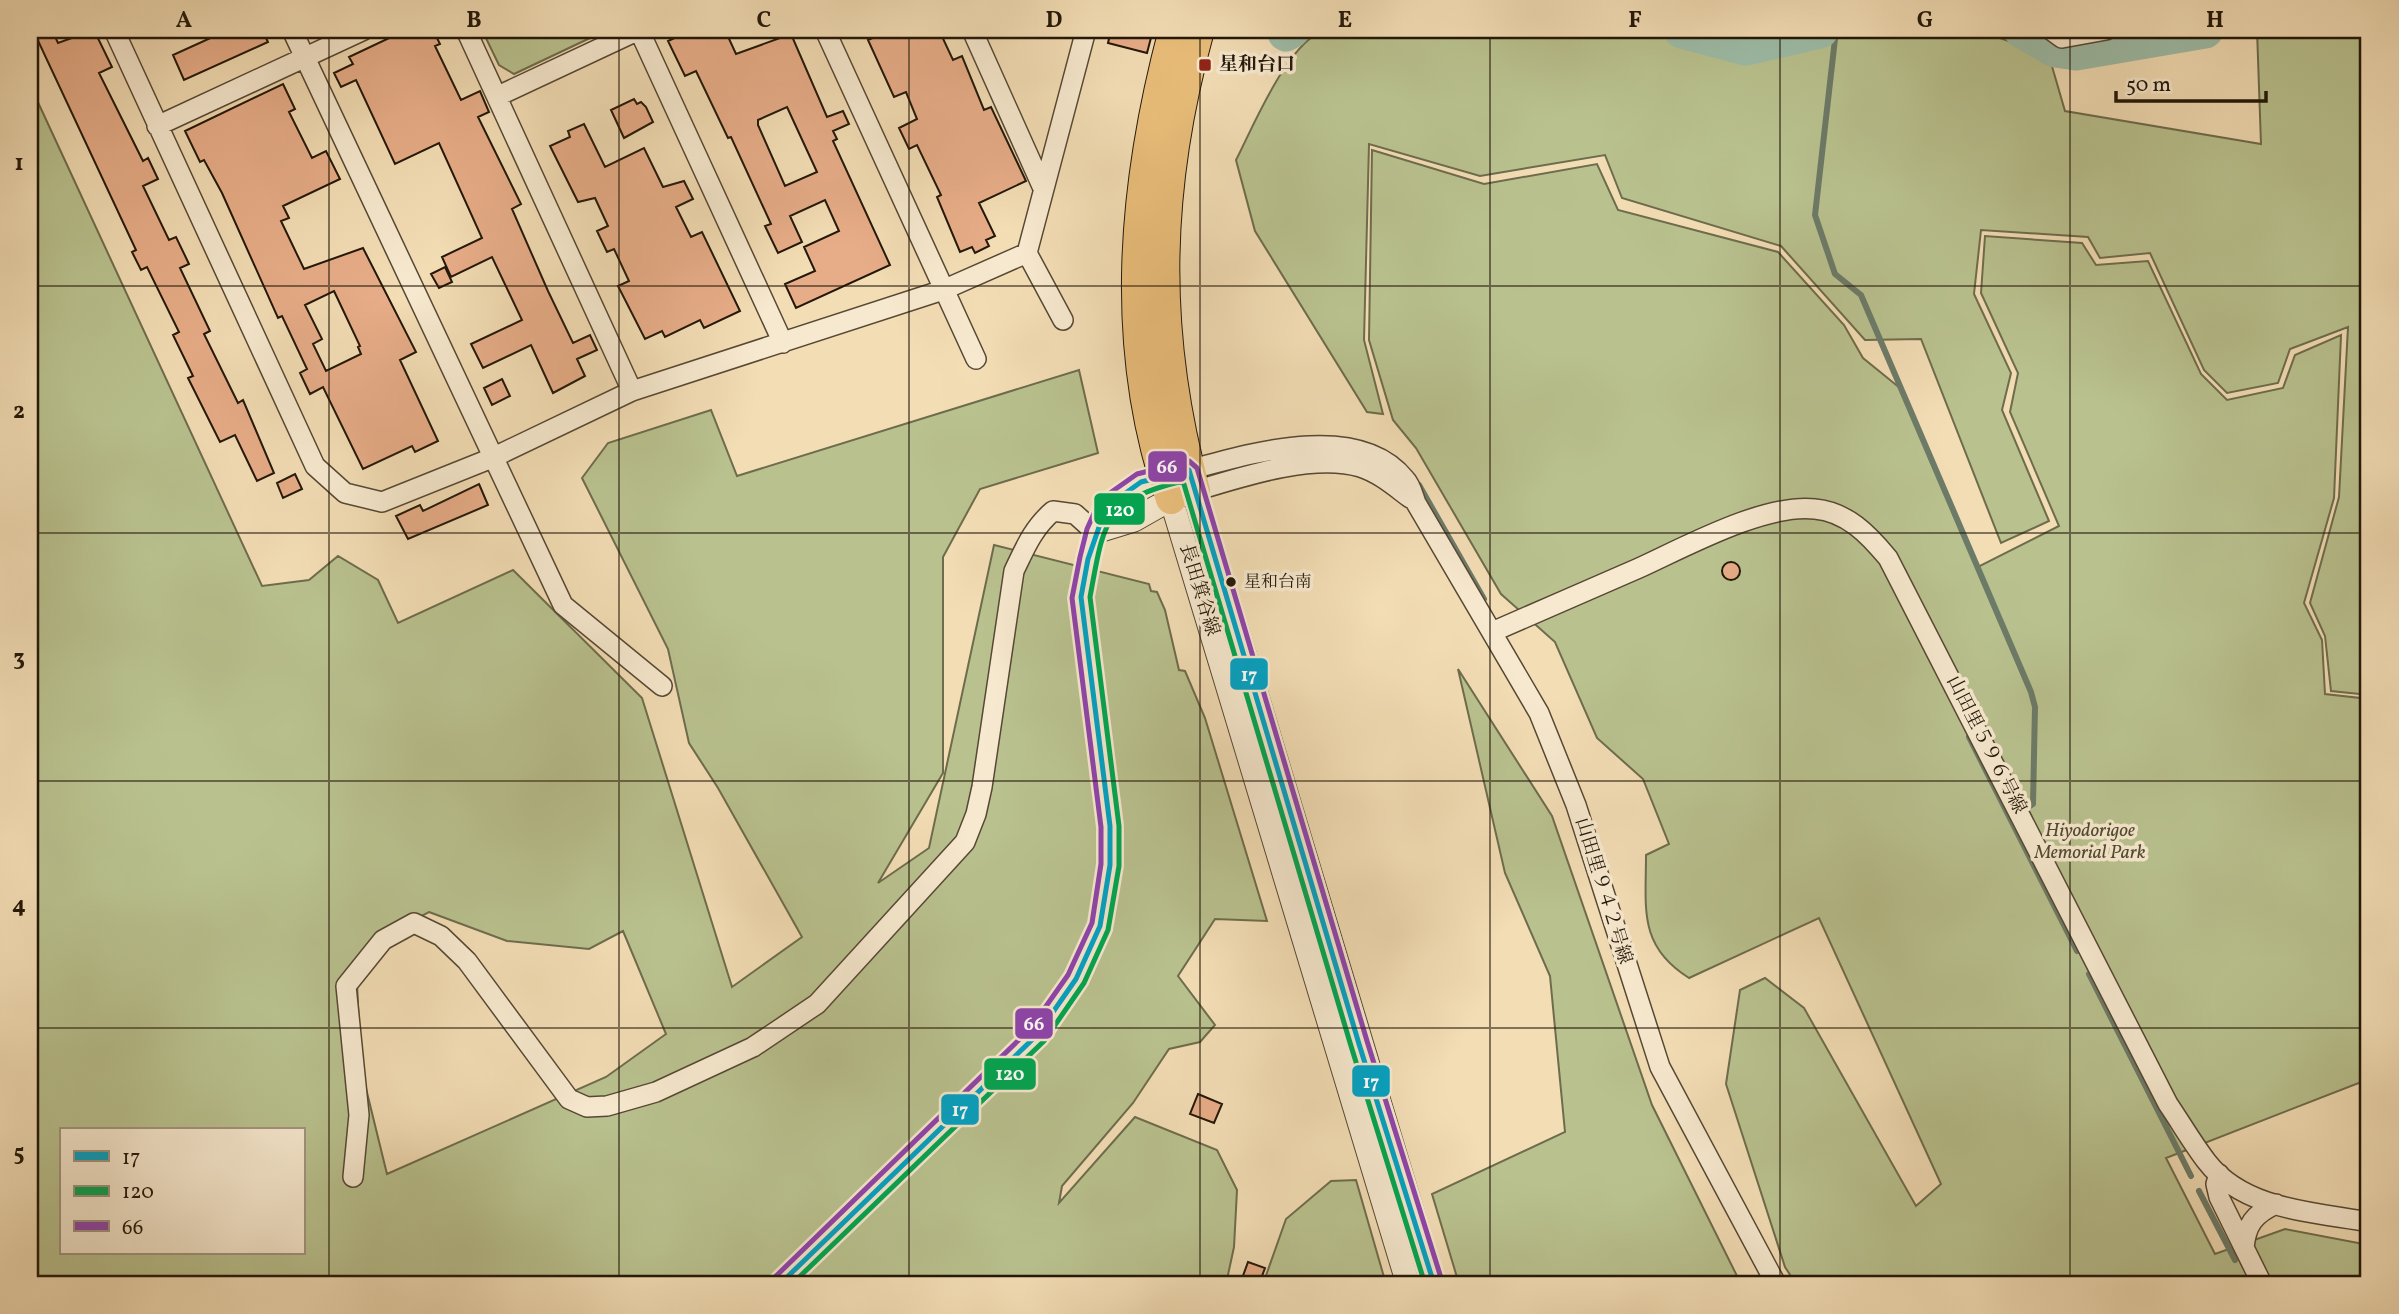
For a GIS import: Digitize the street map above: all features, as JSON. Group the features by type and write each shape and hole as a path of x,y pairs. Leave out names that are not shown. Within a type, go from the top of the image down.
{"main road":[{"path":"1174,30 1161,77 1145,167 1137,240 1136,305 1139,365 1179,484"},
{"path":"1179,484 1180,439 1168,363 1163,244 1169,171 1185,82 1199,30"}],"street":[{"path":"114,30 315,466 345,493 382,502 492,458 632,391 943,290 1027,253"},
{"path":"292,30 492,458 564,605 662,686"},
{"path":"156,126 364,30"},
{"path":"466,30 632,391"},
{"path":"498,96 639,30 783,343"},
{"path":"825,30 976,359"},
{"path":"972,30 1042,186"},
{"path":"1063,320 1027,253 1042,186 1086,30"},
{"path":"2051,30 2062,38 2106,30"},
{"name":"山田里９４２号線","path":"1179,484 1311,444 1345,447 1392,466 1407,480 1416,503 1539,713 1576,804 1660,1067 1776,1284"},
{"path":"780,1284 1037,1035 1076,979 1100,926 1110,865 1110,826 1081,597 1095,532 1106,507 1129,489 1179,484"},
{"name":"長田箕谷線","path":"1179,484 1408,1284"},
{"name":"長田箕谷線","path":"1179,484 1434,1284"},
{"name":"山田里５９６号線","path":"1492,632 1705,538 1779,510 1815,508 1839,515 1867,532 1888,558 1956,685 2168,1104 2208,1163 2240,1189 2276,1205 2369,1222"},
{"path":"353,1177 359,1115 346,986 383,940 414,923 441,936 467,961 569,1099 587,1107 607,1107 656,1092 753,1046 817,1004 965,842 976,814 982,787 1014,572 1027,541 1040,522 1053,511 1075,514 1095,532"},
{"path":"2219,1174 2216,1184 2218,1197 2262,1284"},
{"path":"2244,1248 2249,1222 2262,1210 2276,1205"}],"green space":[{"path":"482,30 607,30 514,74 499,65"},
{"path":"1326,30 1664,30 1747,51 1860,30 1978,30 2049,56 2065,111 2261,144 2257,30 2369,30 2369,695 2331,691 2325,636 2310,603 2339,497 2348,327 2290,349 2278,383 2227,393 2204,370 2150,253 2100,258 2088,237 1981,230 1974,294 2011,373 2002,410 2049,521 2001,543 1921,339 1865,340 1781,246 1622,198 1605,155 1480,176 1369,144 1364,340 1383,414 1367,412 1255,231 1236,160 1286,66 1312,37"},
{"path":"30,85 262,586 309,580 338,556 378,580 398,623 513,570 642,698 732,987 802,937 718,788 689,743 668,649 582,478 608,443 711,410 737,476 1079,370 1098,453 980,489 943,557 943,773 878,883 929,848 994,545 1149,584 1151,591 1157,592 1165,610 1179,670 1185,671 1205,718 1267,921 1215,919 1178,976 1215,1025 1200,1042 1169,1049 1133,1103 1062,1186 1059,1203 1135,1117 1217,1150 1237,1190 1234,1247 1226,1284 30,1284","holes":["429,912 507,941 589,949 623,931 666,1034 606,1077 387,1174 361,1068 357,983 373,941"]},
{"name":"Hiyodorigoe Memorial Park","path":"1372,150 1484,184 1597,164 1618,210 1778,252 1844,325 1863,358 1900,388 1978,567 2059,526 2010,412 2018,373 1981,293 1985,236 2082,243 2096,265 2148,261 2201,374 2227,400 2283,388 2295,355 2341,335 2334,498 2304,603 2322,640 2325,694 2369,699 2369,1079 2166,1158 2215,1254 2285,1229 2369,1245 2369,1284 1796,1284 1785,1267 1726,1084 1740,990 1765,978 1804,1008 1916,1206 1941,1184 1819,918 1689,978 1661,953 1653,939 1646,909 1646,855 1669,844 1643,779 1597,738 1555,642 1501,594 1416,448 1393,420 1369,340"},
{"path":"1458,669 1552,816 1652,1105 1741,1284 1459,1284 1432,1194 1565,1132 1550,976 1505,873"},
{"path":"1356,1180 1386,1284 1263,1284 1286,1219 1331,1181"}],"building":[{"path":"33,30 52,30 58,43 94,30 112,67 99,73 143,161 148,158 158,179 143,186 169,240 176,237 189,264 180,268 210,331 204,334 238,403 243,400 274,473 257,481 235,435 220,442 188,378 193,376 173,335 179,332 147,267 141,270 132,252 136,250"},
{"path":"228,30 262,30 268,42 184,80 173,55"},
{"path":"406,30 433,30 440,44 435,46 461,100 480,91 489,112 478,117 521,204 512,209 548,291 573,343 590,335 597,350 577,359 585,376 553,393 531,345 483,368 471,344 522,320 492,257 451,277 442,257 482,238 439,143 395,164 356,80 341,87 334,73 353,64 349,57"},
{"path":"692,30 725,30 736,54 791,34 827,117 843,111 849,124 833,131 837,139 833,141 890,265 796,308 785,284 815,271 804,247 839,231 825,200 790,216 802,242 778,253 765,226 771,224 731,137 728,138 696,71 685,76 668,41","holes":["787,107 817,172 785,186 758,120"]},
{"path":"890,30 939,30 953,60 962,56 984,110 991,107 1026,181 979,203 995,236 986,240 989,246 975,253 972,247 960,252 937,197 941,195 917,145 909,149 899,128 917,119 906,92 894,97 868,40"},
{"path":"1111,30 1153,30 1147,53 1108,43"},
{"path":"283,84 295,109 289,112 312,158 326,151 340,179 283,206 289,218 281,221 304,269 363,248 416,352 400,360 438,441 415,452 412,446 363,469 323,387 310,394 300,373 307,369 282,316 278,318 222,193 204,160 200,162 185,131","holes":["334,291 360,346 358,347 361,354 326,371 313,344 322,339 305,305"]},
{"path":"634,99 637,104 641,102 646,107 653,122 624,138 611,110"},
{"path":"584,124 605,167 644,148 663,187 684,181 693,199 676,207 691,237 702,232 740,311 704,328 700,320 665,337 662,331 645,339 618,286 629,281 614,249 607,252 597,231 608,226 595,198 578,202 550,146 570,137 568,131"},
{"path":"445,267 452,282 439,288 431,274"},
{"path":"502,379 510,396 492,405 484,388"},
{"path":"295,474 302,489 283,498 277,483"},
{"path":"479,484 488,505 408,539 396,516 420,505 423,511"},
{"path":"1731,562 1737,565 1740,571 1737,577 1731,580 1725,577 1722,571 1725,565"},
{"path":"1198,1094 1222,1104 1214,1123 1190,1114"},
{"path":"1248,1262 1265,1268 1259,1284 1240,1284"}],"waterway":[{"path":"1286,33 1291,30"},
{"path":"1682,30 1746,47 1820,30"},
{"path":"1836,30 1815,215 1835,274 1861,295 2031,692 2035,707 2033,804 2028,807"},
{"path":"2022,30 2055,49 2076,52 2205,30"},
{"path":"1419,485 1484,599"},
{"path":"1969,737 2077,951"},
{"path":"2089,974 2191,1176"},
{"path":"2199,1191 2235,1260"}],"transit line":[{"name":"66","path":"774,1278 1030,1029 1068,975 1092,923 1101,864 1101,827 1072,598 1080,557 1087,529 1100,500 1137,474 1189,461 1197,468 1367,1041 1442,1281"},
{"name":"17","path":"1189,470 1359,1044 1434,1284"},
{"name":"17","path":"780,1284 1037,1035 1076,979 1100,926 1110,865 1110,826 1081,597 1088,559 1106,507 1141,482 1189,470"},
{"name":"120","path":"792,1284 1044,1041 1084,983 1108,930 1119,866 1119,826 1090,597 1099,550 1104,532 1122,506 1157,488 1183,481 1351,1046 1425,1284"}],"place":[{"name":"星和台口","path":"1205,65"},
{"name":"星和台南","path":"1231,582"}]}
